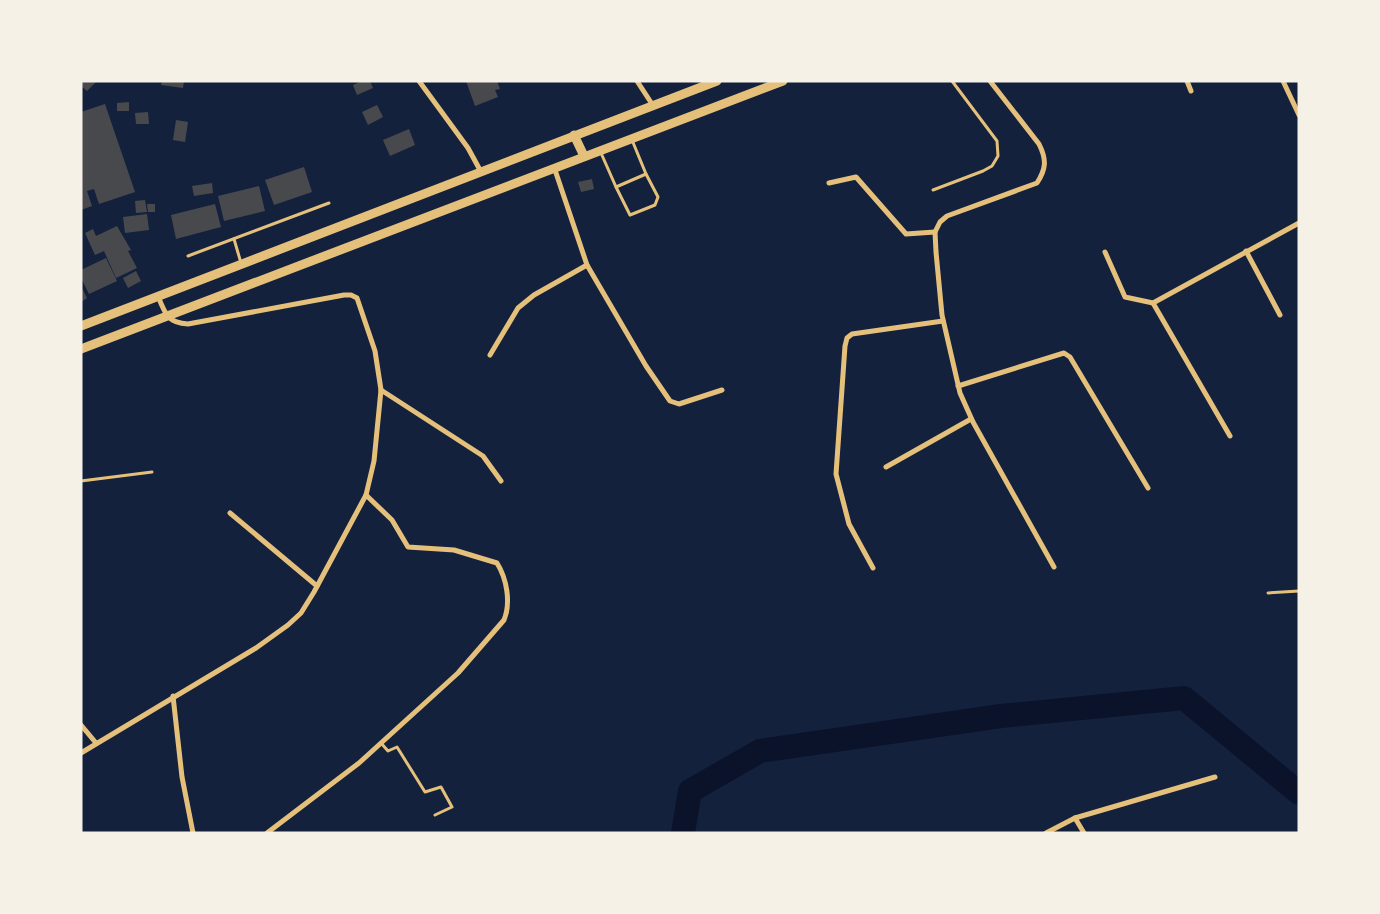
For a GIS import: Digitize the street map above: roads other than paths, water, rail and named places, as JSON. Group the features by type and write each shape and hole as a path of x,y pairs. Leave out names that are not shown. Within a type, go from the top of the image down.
{"highway":[{"path":"81,327 480,170 717,81"},
{"path":"81,349 783,81"},
{"path":"574,135 584,156"}],"street":[{"path":"419,81 468,148 480,170"},
{"path":"637,81 652,104"},
{"path":"990,81 1040,144 1044,154 1045,170 1038,183 947,216 940,222 935,232 944,321 958,386 971,419 1054,567"},
{"path":"1186,81 1191,91"},
{"path":"1283,81 1299,115"},
{"path":"554,167 587,265 646,366 670,400 679,404 722,390"},
{"path":"829,183 856,177 906,234 935,232"},
{"path":"1105,252 1125,297 1153,303 1299,223"},
{"path":"1246,251 1280,315"},
{"path":"490,355 518,308 534,294 587,265"},
{"path":"81,753 256,648 301,613 366,495 375,460 381,390 375,351 357,298 351,294 188,324 174,323 166,317 158,296"},
{"path":"1153,303 1230,436"},
{"path":"873,568 849,524 836,474 847,338 852,334 944,321"},
{"path":"958,386 1064,353 1070,357 1148,488"},
{"path":"381,390 483,456 501,481"},
{"path":"886,467 971,419"},
{"path":"267,833 359,763 458,673 504,620 508,611 508,598 497,563 454,550 408,547 392,520 366,495"},
{"path":"230,513 317,586"},
{"path":"173,696 182,777 193,833"},
{"path":"81,725 96,743"},
{"path":"1046,833 1076,818 1215,777"},
{"path":"1076,818 1084,833"}],"lane":[{"path":"933,190 983,171 992,166 998,156 997,141 952,81"},
{"path":"600,150 630,215 655,206 658,197 632,138"},
{"path":"616,187 646,174"},
{"path":"188,256 328,204"},
{"path":"234,239 242,264"},
{"path":"81,482 152,472"},
{"path":"1268,593 1299,591"},
{"path":"381,743 388,751 397,747 425,792 441,787 452,807 435,814"}],"waterway":[{"path":"683,833 690,791 760,751 1001,716 1184,698 1299,793"}]}
